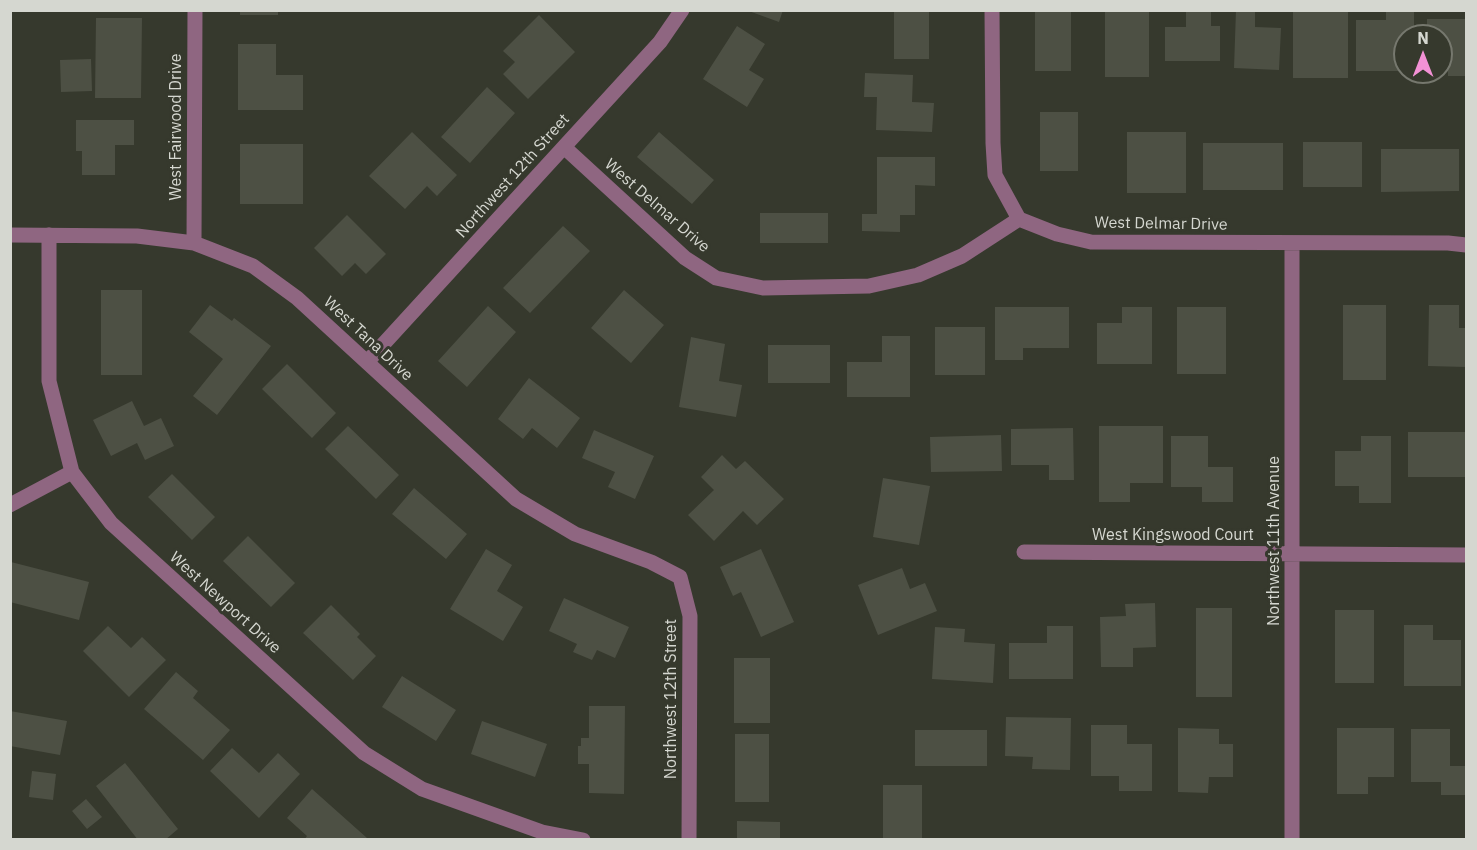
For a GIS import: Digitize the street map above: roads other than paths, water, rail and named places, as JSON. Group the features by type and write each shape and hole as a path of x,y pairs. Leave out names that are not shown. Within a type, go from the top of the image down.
{"street":[{"name":"West Fairwood Drive","path":"194,243 195,10"},
{"name":"Northwest 12th Street","path":"367,362 660,42 682,10"},
{"path":"992,10 995,175 1018,219"},
{"name":"West Delmar Drive","path":"564,147 685,258 716,278 763,288 869,286 918,275 962,256 1018,219 1057,234 1091,243 1448,243 1467,245"},
{"name":"West Tana Drive","path":"10,235 137,236 194,243 254,266 297,298 516,499 575,534 665,569"},
{"name":"West Newport Drive","path":"49,235 49,381 72,472 111,523 364,753 422,789 542,832 583,840"},
{"name":"Northwest 11th Avenue","path":"1292,243 1292,840"},
{"path":"10,505 72,472"},
{"name":"West Kingswood Court","path":"1024,552 1467,555"},
{"name":"Northwest 12th Street","path":"665,569 680,577 690,616 689,840"}]}
